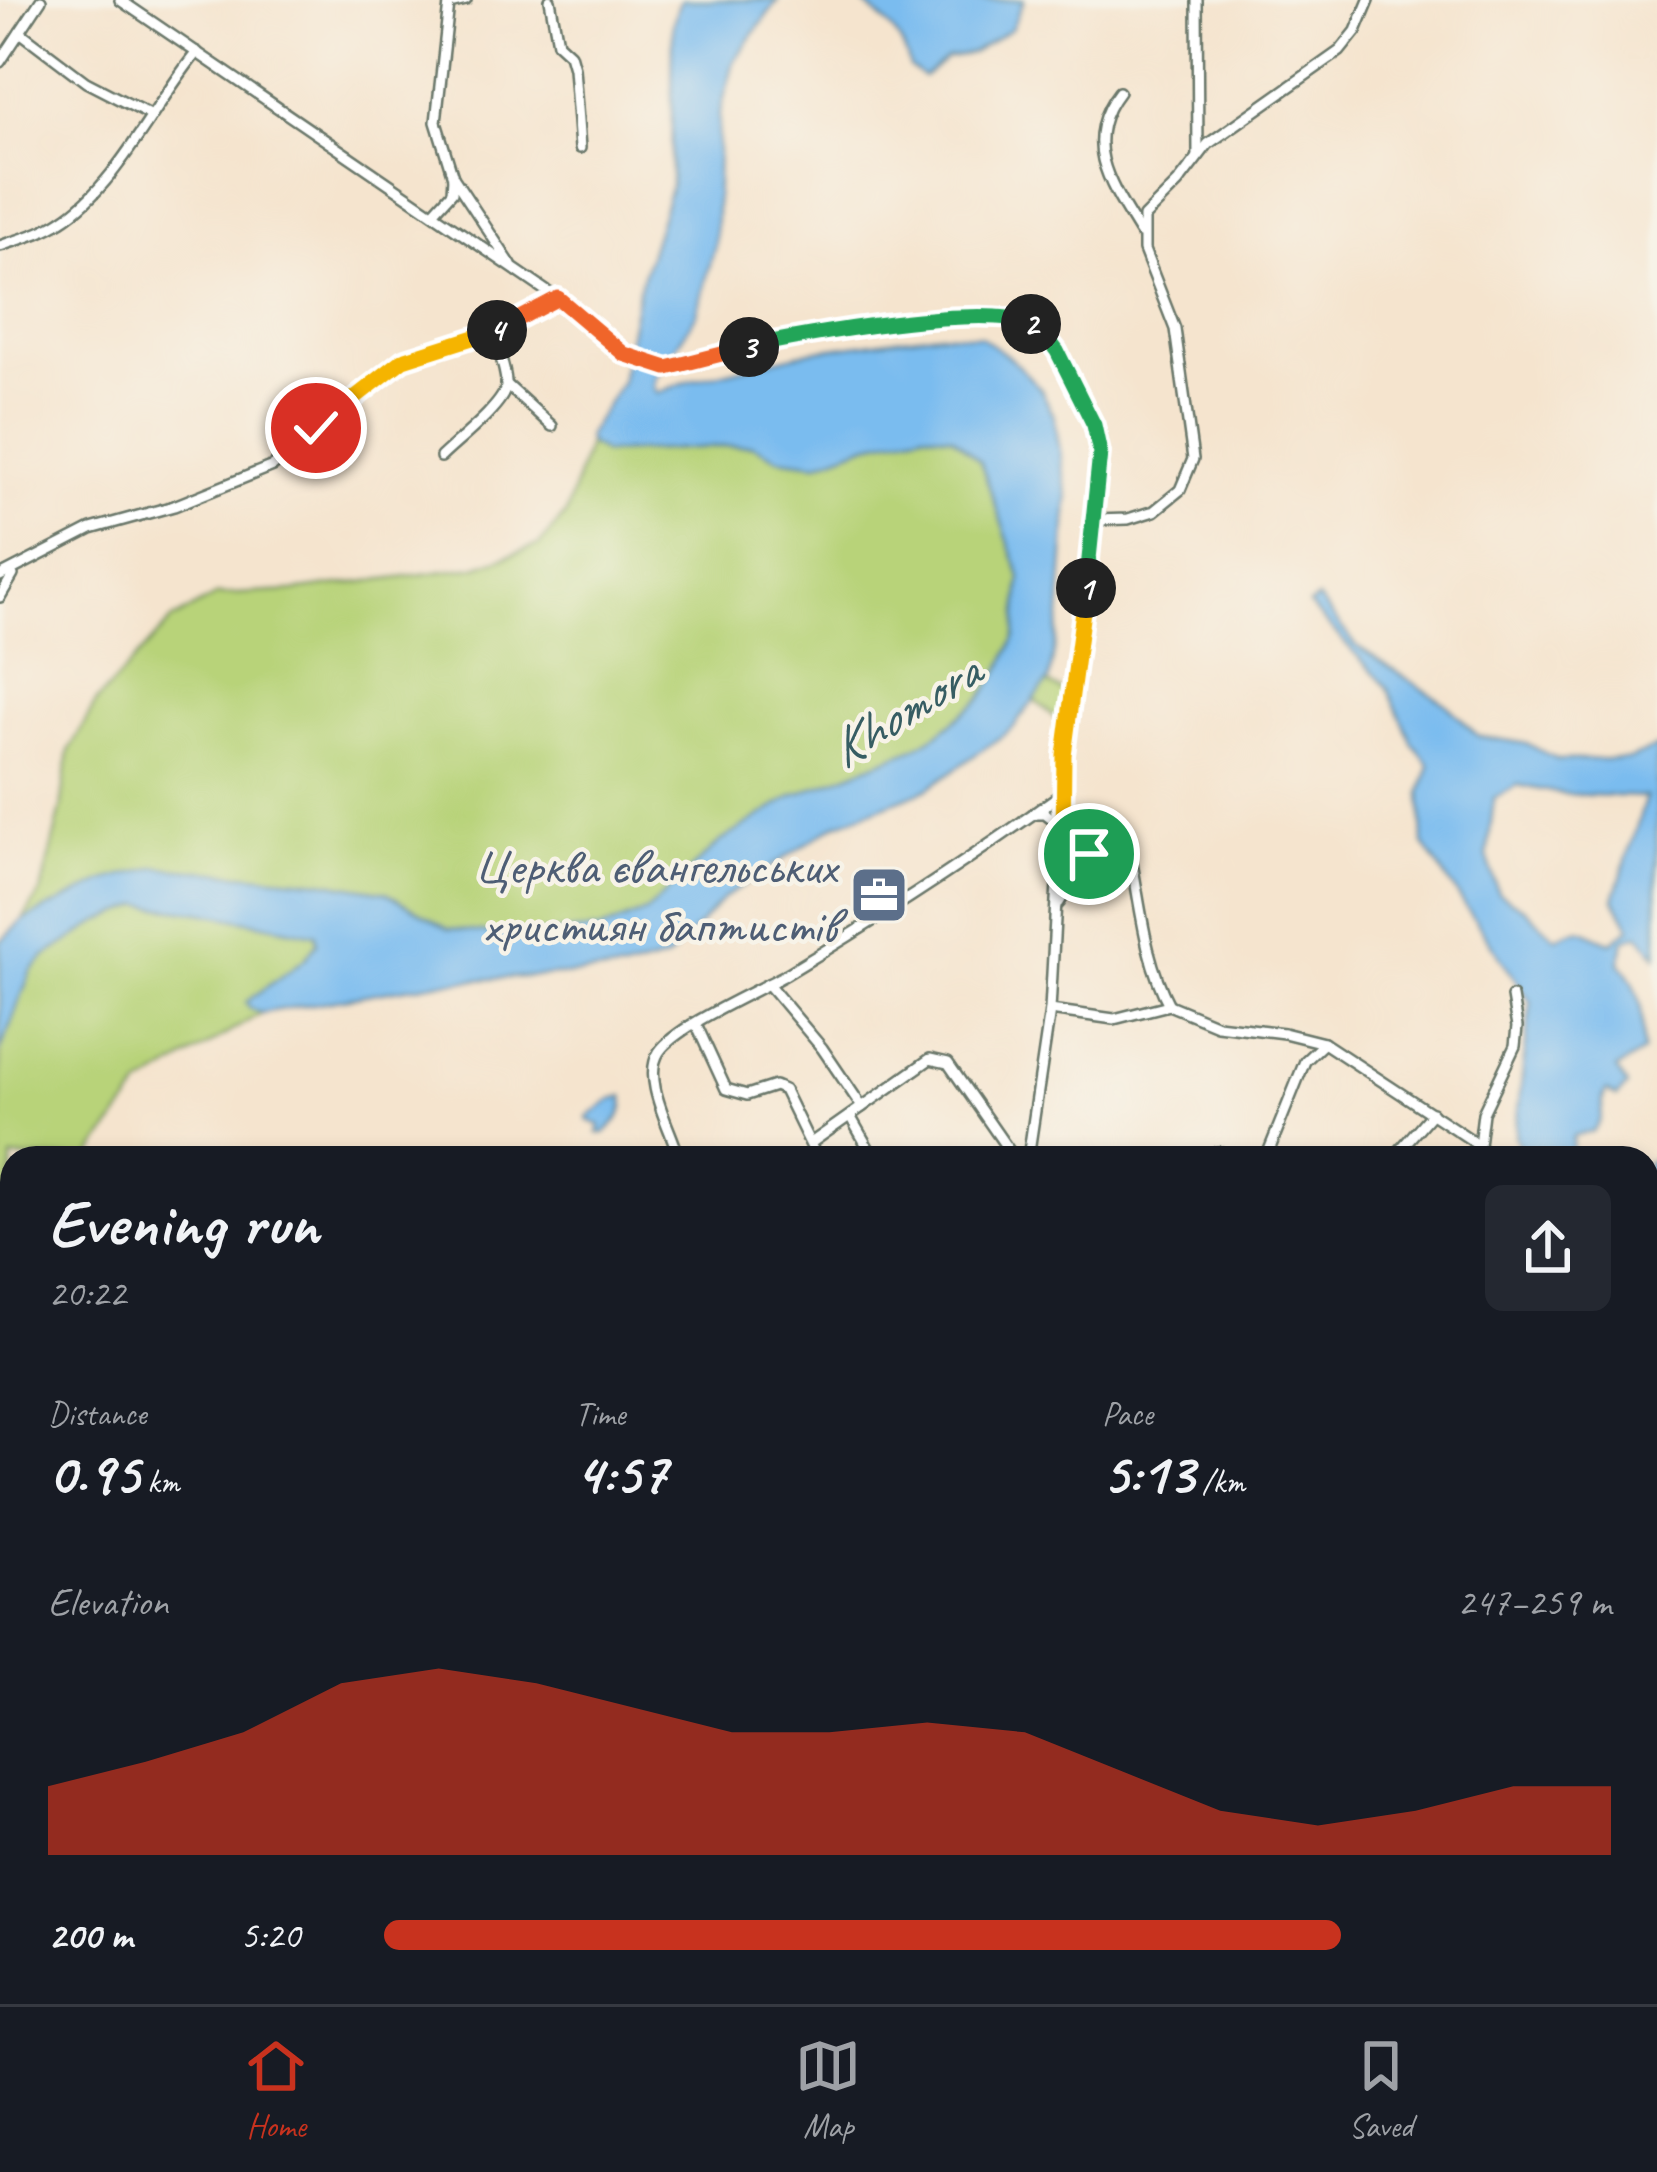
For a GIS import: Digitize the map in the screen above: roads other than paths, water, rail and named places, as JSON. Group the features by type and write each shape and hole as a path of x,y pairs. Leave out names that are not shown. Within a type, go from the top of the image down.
{"street":[{"path":"0,62 41,0"},
{"path":"120,0 558,298 624,354 667,368 803,334 988,314 1019,318 1041,330 1057,351 1094,425 1100,453 1064,755 1063,841 1050,1010 1020,1146"},
{"path":"466,0 448,2 436,122 453,177 514,269 534,283"},
{"path":"550,0 558,43 570,54 574,68 580,148"},
{"path":"1126,210 1133,215 1150,207 1178,184 1203,143 1197,0"},
{"path":"1203,143 1340,51 1356,31 1370,0"},
{"path":"20,32 86,82 150,115"},
{"path":"0,246 59,223 100,188 197,52"},
{"path":"1095,520 1128,520 1154,511 1180,490 1192,459 1175,329 1142,236 1112,186 1100,151 1105,110 1119,92"},
{"path":"433,213 452,192 453,177"},
{"path":"1142,236 1150,207"},
{"path":"0,576 91,529 174,506 273,466 403,360 498,330 558,298"},
{"path":"498,330 498,355 506,384 552,426"},
{"path":"441,458 483,418 506,384"},
{"path":"0,597 16,570"},
{"path":"675,1146 655,1084 655,1061 668,1041 768,984 1064,792"},
{"path":"1034,813 1045,813 1063,827"},
{"path":"1063,841 1089,850 1117,848 1130,853 1148,952 1169,1005"},
{"path":"1057,907 1089,850"},
{"path":"768,984 822,1048 862,1107"},
{"path":"1050,1010 1114,1019 1169,1005 1217,1025 1305,1037 1324,1043 1480,1145 1483,1113 1515,1046 1512,997"},
{"path":"696,1024 726,1089 747,1095 775,1086 784,1090 812,1146"},
{"path":"1305,1037 1307,1058"},
{"path":"1271,1146 1307,1058 1324,1043"},
{"path":"811,1143 930,1059 940,1058 949,1063 1010,1146"},
{"path":"1404,1146 1432,1113"},
{"path":"1460,1133 1483,1113"},
{"path":"850,1116 867,1146"}],"water":[{"path":"680,0 778,0 734,61 719,117 715,245 697,314 655,378 654,389 658,393 688,381 811,351 939,333 980,336 1009,357 1040,388 1054,416 1068,498 1060,618 1049,680 1013,728 927,789 836,824 724,898 667,959 624,971 441,982 261,1013 246,1002 305,959 317,943 316,934 141,905 98,922 45,956 31,971 0,1052 0,942 22,921 105,881 157,867 320,881 386,892 448,929 508,935 600,930 646,912 720,842 793,796 915,748 939,733 981,699 1001,669 1016,636 1021,577 980,461 952,436 923,432 868,444 817,463 779,458 752,445 604,453 588,443 587,436 621,382 638,291 671,185 673,23"},
{"path":"858,0 1024,0 1011,29 972,53 947,59 924,77 910,68 891,29"},
{"path":"1318,599 1357,646 1446,704 1478,736 1528,744 1558,760 1629,759 1657,747 1657,956 1639,934 1624,940 1620,963 1638,994 1643,1052 1616,1069 1627,1086 1617,1097 1604,1094 1600,1120 1593,1131 1573,1136 1572,1146 1519,1146 1515,1137 1531,1002 1423,844 1421,792 1430,765 1413,744 1387,687 1309,605","holes":["1518,785 1562,794 1646,797 1614,899 1631,927 1612,942 1580,930 1556,938 1525,909 1498,893 1487,856 1494,798"]},
{"path":"624,1096 620,1116 604,1133 598,1133 600,1125 588,1117"}],"place":[{"name":"Церква євангельських християн баптистів","path":"879,895"}],"water label":[{"name":"Khomora","path":"904,710"}]}
